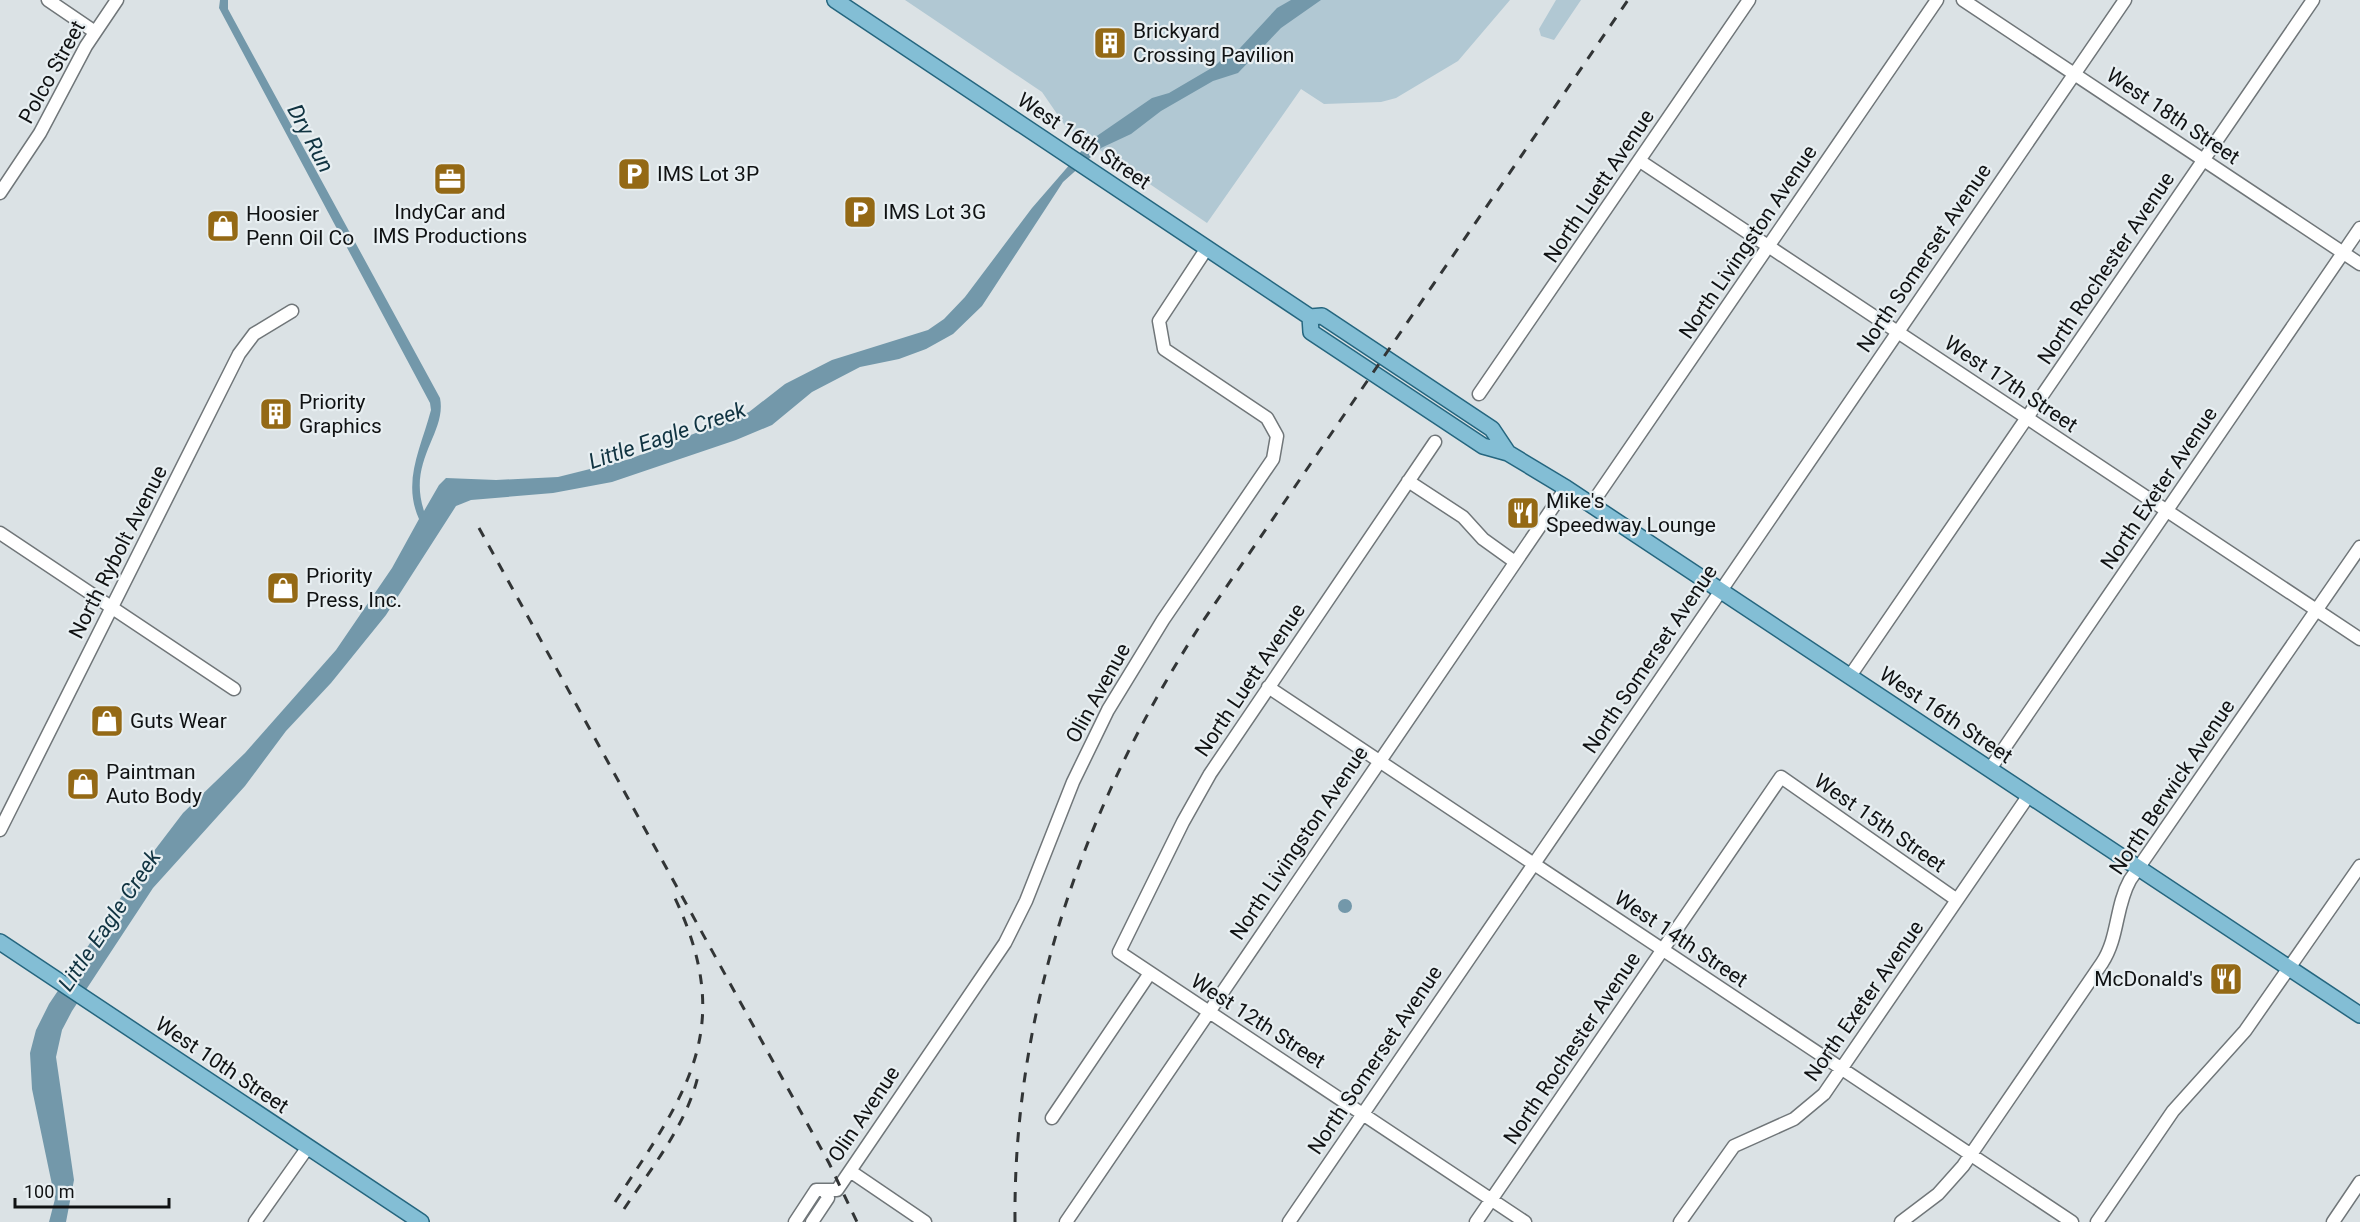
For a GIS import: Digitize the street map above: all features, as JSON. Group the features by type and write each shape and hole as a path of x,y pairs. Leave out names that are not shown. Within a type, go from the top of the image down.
{"main road":[{"name":"West 16th Street","path":"836,0 1310,317 1322,316 1467,412 1492,429 1508,453 1566,488 2360,1015"},
{"name":"West 10th Street","path":"0,942 421,1222"}],"street":[{"path":"48,0 95,32"},
{"name":"Polco Street","path":"0,193 45,125 95,32 117,0"},
{"name":"North Luett Avenue","path":"1479,394 1749,0"},
{"name":"North Livingston Avenue","path":"1591,505 1937,0"},
{"name":"West 18th Street","path":"1964,0 2360,264"},
{"name":"North Somerset Avenue","path":"1288,1222 2125,0"},
{"name":"North Rochester Avenue","path":"1850,676 2313,0"},
{"name":"West 17th Street","path":"1640,161 2360,639"},
{"name":"North Exeter Avenue","path":"1990,769 2360,228"},
{"name":"Olin Avenue","path":"795,1222 816,1190 837,1190 1012,931 1073,782 1108,710 1163,620 1276,452 1277,436 1267,418 1164,349 1159,321 1207,248"},
{"name":"North Rybolt Avenue","path":"0,830 239,354 254,334 292,311"},
{"name":"North Luett Avenue","path":"1119,952 1192,804 1268,687 1435,442"},
{"path":"1408,480 1463,517 1483,539 1515,562"},
{"name":"North Livingston Avenue","path":"1066,1222 1566,488"},
{"path":"0,533 234,688"},
{"name":"North Berwick Avenue","path":"1901,1222 1945,1188 1971,1155 2107,955 2115,936 2122,898 2139,868 2360,547"},
{"name":"West 14th Street","path":"1268,687 2072,1222"},
{"name":"North Rochester Avenue","path":"1476,1222 1781,777"},
{"name":"West 15th Street","path":"1781,777 1957,900"},
{"name":"North Exeter Avenue","path":"1680,1222 1732,1148 1803,1114 1824,1094 2029,795"},
{"path":"2097,1222 2174,1111 2245,1031 2360,866"},
{"name":"West 12th Street","path":"1119,952 1526,1222"},
{"path":"1052,1118 1150,973"},
{"path":"255,1222 308,1147"},
{"path":"850,1171 925,1222"},
{"path":"2333,1222 2360,1182"},
{"name":"Olin Avenue","path":"812,1222 828,1198 825,1191"}],"shaded area":[{"path":"905,0 1510,0 1458,61 1396,98 1381,102 1324,104 1301,89 1207,223 1066,127 1042,92"},
{"path":"1556,0 1581,0 1554,40 1541,36 1539,29"}],"water":[{"name":"Little Eagle Creek","path":"220,0 228,0 228,9 440,398 441,411 438,423 423,462 420,477 420,493 424,511 439,485 446,478 496,480 558,477 630,459 749,412 785,384 832,360 928,330 944,319 965,297 1032,208 1091,140 1152,98 1169,93 1215,66 1227,54 1240,48 1277,8 1291,0 1321,0 1281,28 1238,73 1213,81 1161,111 1131,134 1101,148 1063,182 982,306 953,334 926,349 899,359 860,367 812,392 772,425 736,440 612,482 553,493 471,500 456,506 386,615 331,683 286,731 245,786 153,888 72,1011 62,1030 56,1057 74,1180 66,1222 49,1222 55,1199 32,1089 30,1053 36,1030 49,1004 138,872 183,813 245,753 336,650 392,568 419,519 414,505 413,478 418,451 431,410 430,403 219,8"},
{"path":"1345,899 1350,901 1352,906 1350,911 1345,913 1340,911 1338,906 1340,901"}],"railway":[{"path":"1015,1222 1018,1142 1027,1062 1043,984 1064,908 1092,833 1124,760 1161,690 1203,621 1628,0"},
{"path":"479,528 829,1163 857,1222"},
{"path":"615,1202 663,1127 682,1092 695,1058 702,1022 701,984 693,943 674,896"},
{"path":"624,1209 677,1129 693,1094 698,1076"}],"place":[{"name":"Brickyard Crossing Pavilion","path":"1110,43"},
{"name":"IMS Lot 3P","path":"634,174"},
{"name":"IndyCar and IMS Productions","path":"450,179"},
{"name":"IMS Lot 3G","path":"860,212"},
{"name":"Hoosier Penn Oil Co","path":"223,226"},
{"name":"Priority Graphics","path":"276,414"},
{"name":"Mike's Speedway Lounge","path":"1523,513"},
{"name":"Priority Press, Inc.","path":"283,588"},
{"name":"Guts Wear","path":"107,721"},
{"name":"Paintman Auto Body","path":"83,784"},
{"name":"McDonald's","path":"2226,979"}],"water label":[{"name":"Dry Run","path":"311,138"}]}
